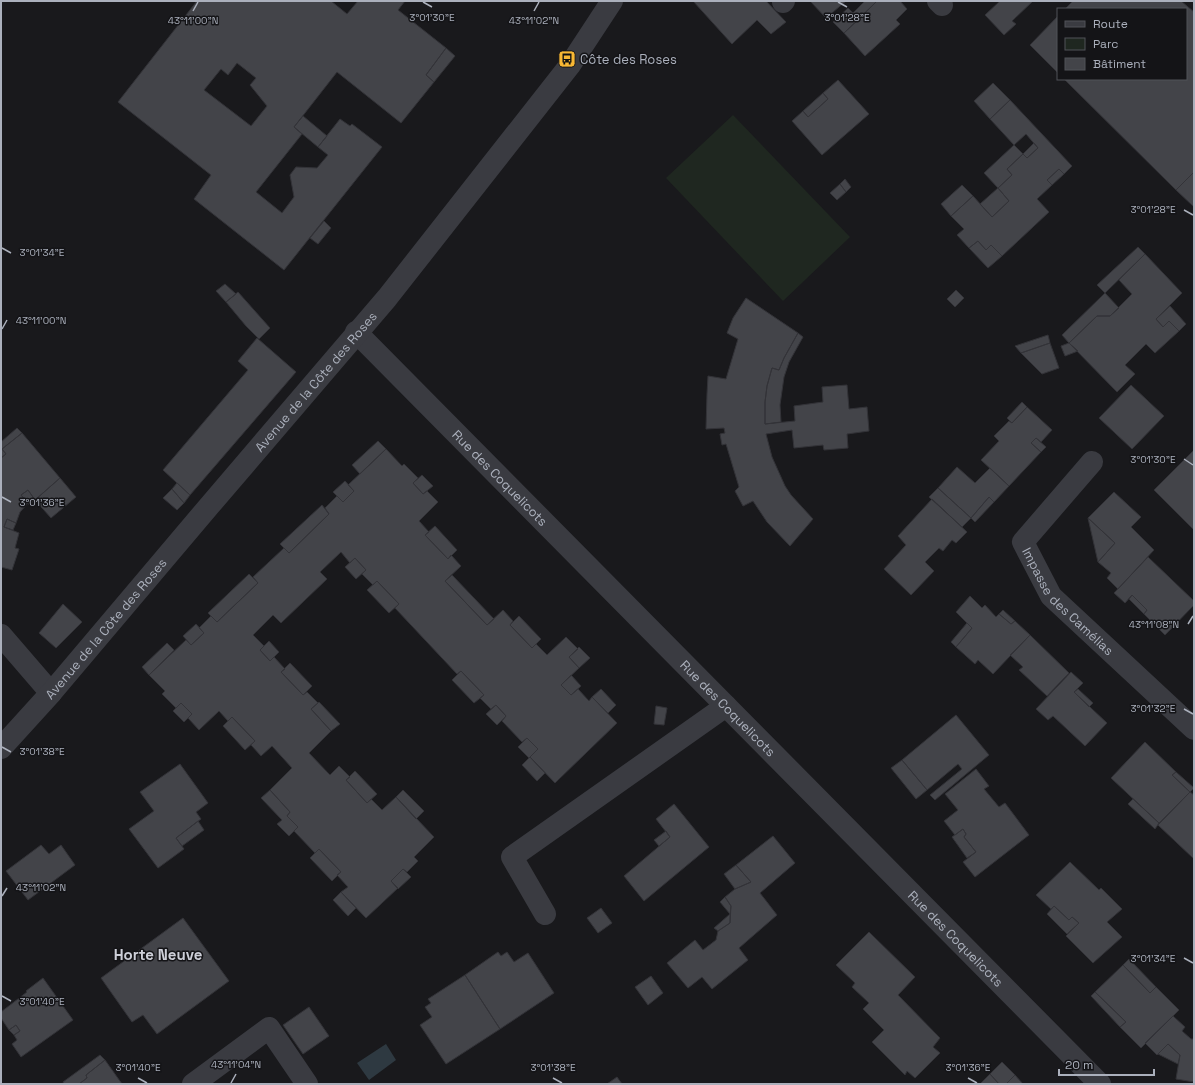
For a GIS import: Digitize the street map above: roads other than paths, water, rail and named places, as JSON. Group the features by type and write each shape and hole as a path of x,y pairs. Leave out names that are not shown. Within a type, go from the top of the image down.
{"street":[{"name":"Avenue de la Côte des Roses","path":"1,748 51,693 356,332 387,298 570,65 612,1"},
{"name":"Rue des Coquelicots","path":"356,332 1100,1084"},
{"name":"Impasse des Camélias","path":"1092,462 1023,542 1051,596 1194,729"},
{"path":"1,635 51,693"},
{"path":"544,914 512,857 726,706"},
{"path":"193,1084 269,1028 307,1084"}],"place":[{"name":"Côte des Roses","path":"567,59"}],"district":[{"name":"Horte Neuve","path":"158,954"}]}
